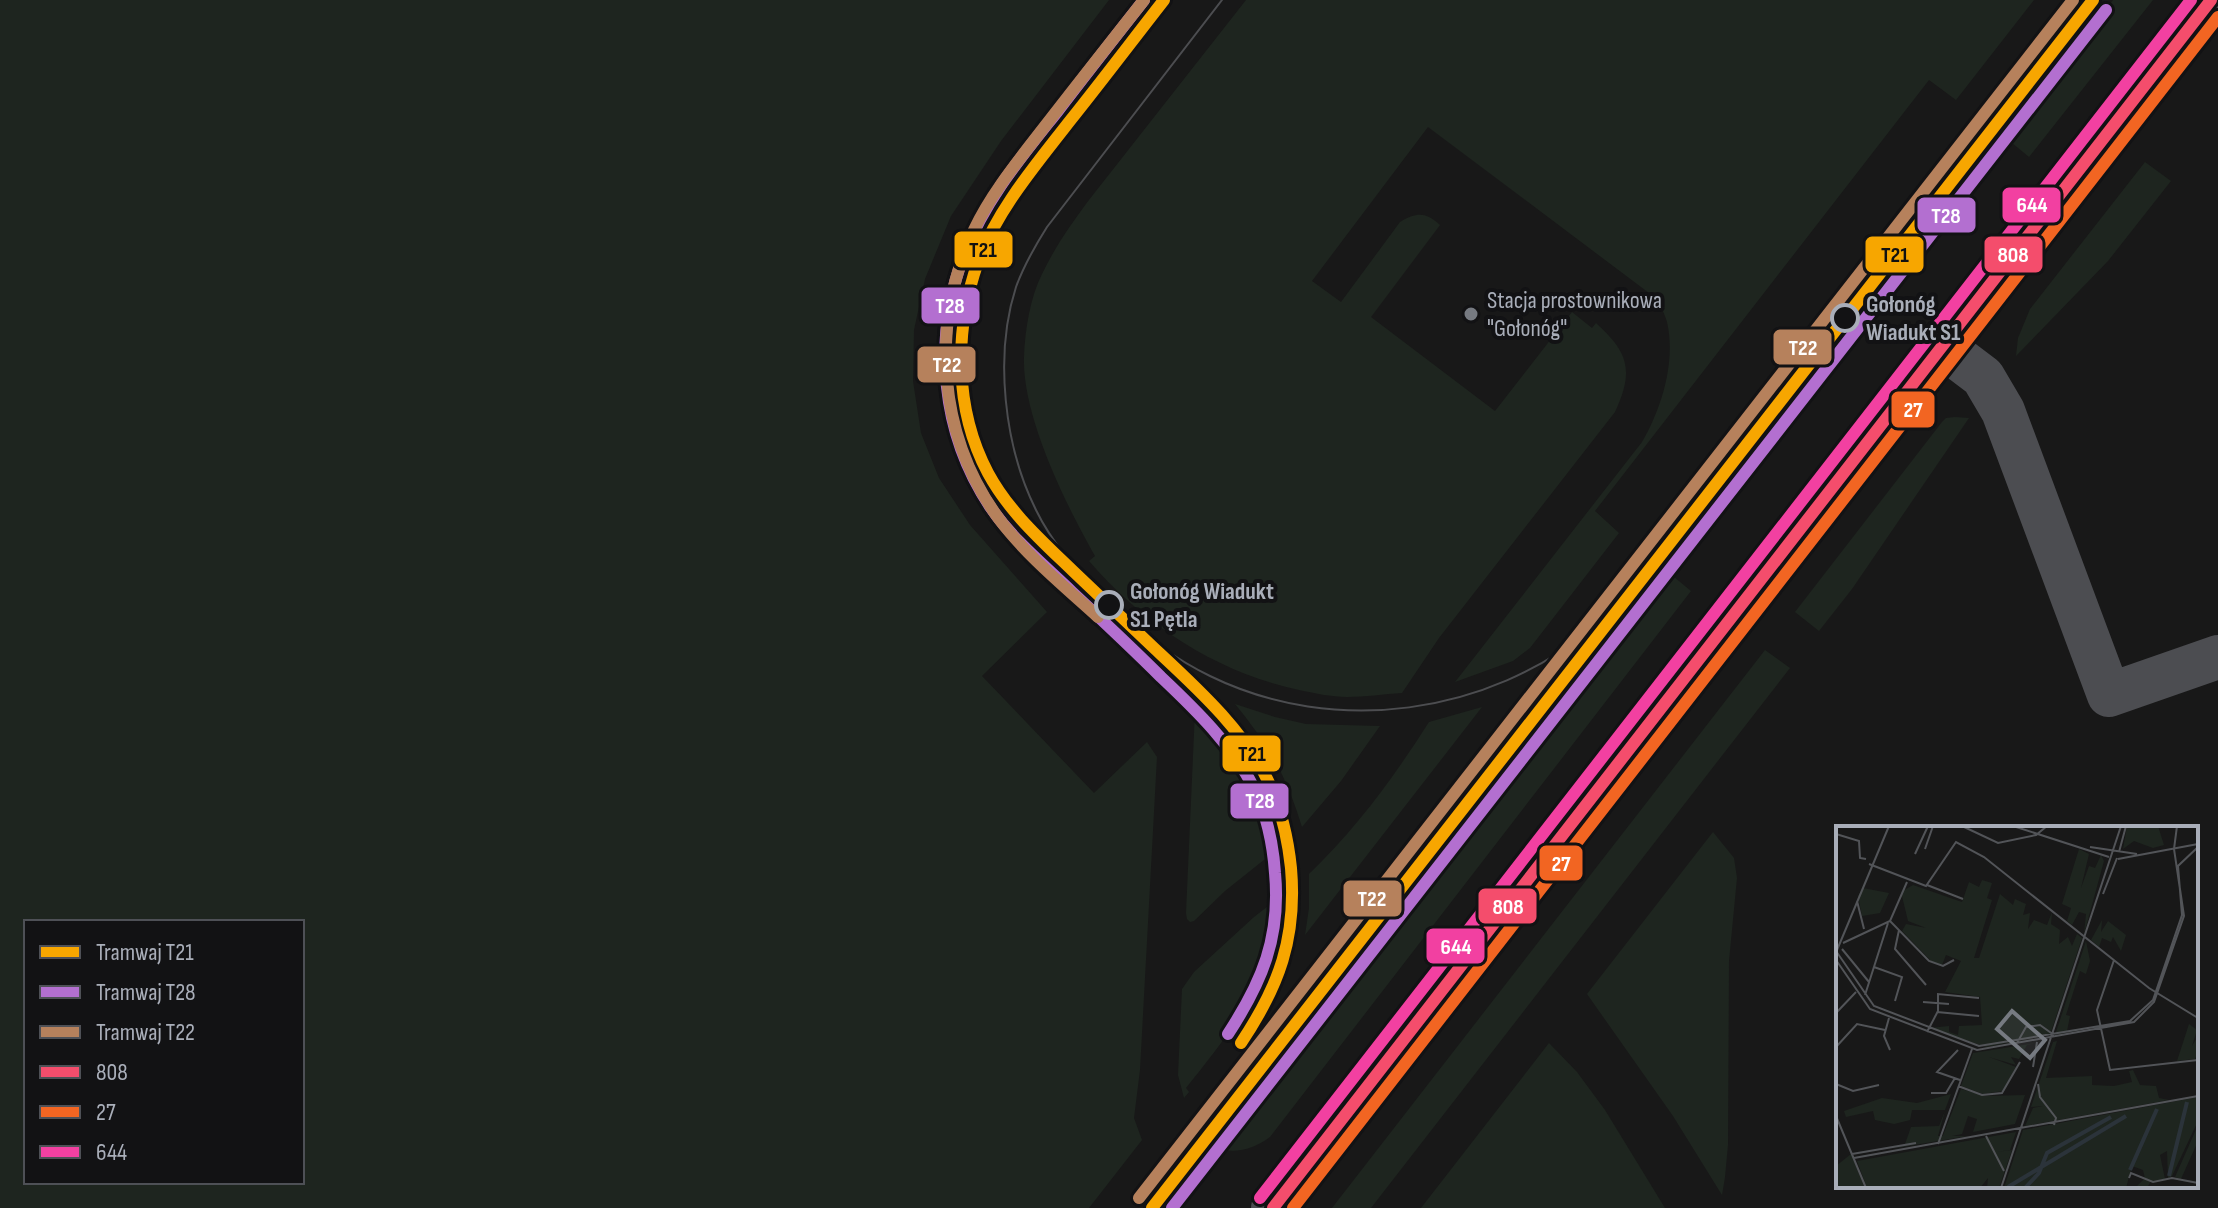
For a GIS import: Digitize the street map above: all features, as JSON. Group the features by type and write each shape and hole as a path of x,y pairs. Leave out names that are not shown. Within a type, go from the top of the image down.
{"street":[{"path":"1273,1208 2211,0"},
{"path":"1942,346 1983,377 2003,411 2109,695 2218,657"}],"shaded area":[{"path":"0,0 1109,0 1001,141 951,216 925,279 914,330 913,381 921,433 939,478 970,525 1047,612 982,676 1094,793 1147,742 1157,757 1140,1070 1134,1118 1142,1140 1089,1208 0,1208"},
{"path":"1246,0 2034,0 1956,100 1929,80 1595,511 1619,533 1530,648 1513,661 1455,682 1642,442 1661,399 1670,352 1666,319 1657,299 1428,127 1312,281 1341,302 1400,222 1411,216 1426,216 1440,225 1371,317 1495,411 1572,312 1592,328 1596,323 1616,344 1625,363 1625,385 1615,412 1439,638 1402,693 1347,697 1317,694 1268,682 1211,658 1158,625 1110,584 1089,561 1095,556 1048,460 1025,380 1029,314 1034,293 1051,257 1094,194"},
{"path":"2113,0 2153,0 2029,157 2006,138"},
{"path":"2145,162 2171,181 2108,261 2016,356 2018,338 2030,309"},
{"path":"1955,417 1969,418 1852,589 1819,631 1795,612 1942,422"},
{"path":"1668,572 1691,591 1270,1137 1244,1150 1214,1148 1232,1124 1236,1126"},
{"path":"1765,650 1790,668 1371,1208 1332,1208"},
{"path":"1235,704 1306,724 1380,726 1341,781 1302,827 1276,762"},
{"path":"1482,707 1305,935 1309,874 1374,802 1429,722"},
{"path":"1195,711 1224,743 1246,775 1262,810 1274,852 1190,922 1186,913"},
{"path":"1713,832 1734,858 1737,878 1729,961 1728,1145 1722,1195 1673,1116 1587,994"},
{"path":"1276,900 1268,949 1252,992 1233,1026 1186,1088 1189,1092 1184,1098 1178,1075 1182,989 1194,972"},
{"path":"1549,1043 1577,1072 1605,1110 1665,1208 1421,1208"}],"tram line":[{"name":"T28","path":"1144,0 1017,162 972,235 954,287 948,320 945,352 947,385 961,449 974,479 1000,520 1029,552 1200,716 1236,758 1255,790 1273,851 1275,918 1259,977 1228,1034"},
{"name":"T22","path":"1098,617 1022,546 999,519 978,486 952,415 946,340 960,266 988,204 1144,0"},
{"name":"T21","path":"1164,0 1030,172 995,224 970,288 961,369 969,423 977,448 1006,501 1038,537 1219,711 1247,746 1270,785 1284,826 1290,857 1291,917 1288,939 1275,981 1241,1043"},
{"path":"1102,598 1050,534 1036,510 1016,458 1004,371 1009,313 1023,271 1047,227 1222,0"},
{"name":"T22","path":"1139,1198 2073,0"},
{"name":"T21","path":"1152,1208 2093,0"},
{"name":"T28","path":"1172,1208 2106,10"},
{"path":"1115,611 1149,638 1210,676 1258,695 1308,706 1358,711 1409,707 1459,697 1507,680 1552,657 1594,627 1645,575"}],"transit line":[{"name":"644","path":"1260,1198 2191,0"},
{"name":"808","path":"1273,1208 2211,0"},
{"name":"27","path":"1293,1208 2218,17"}],"place":[{"name":"Stacja prostownikowa \"Gołonóg\"","path":"1471,314"},
{"name":"Gołonóg Wiadukt S1","path":"1845,318"},
{"name":"Gołonóg Wiadukt S1 Pętla","path":"1109,605"}]}
